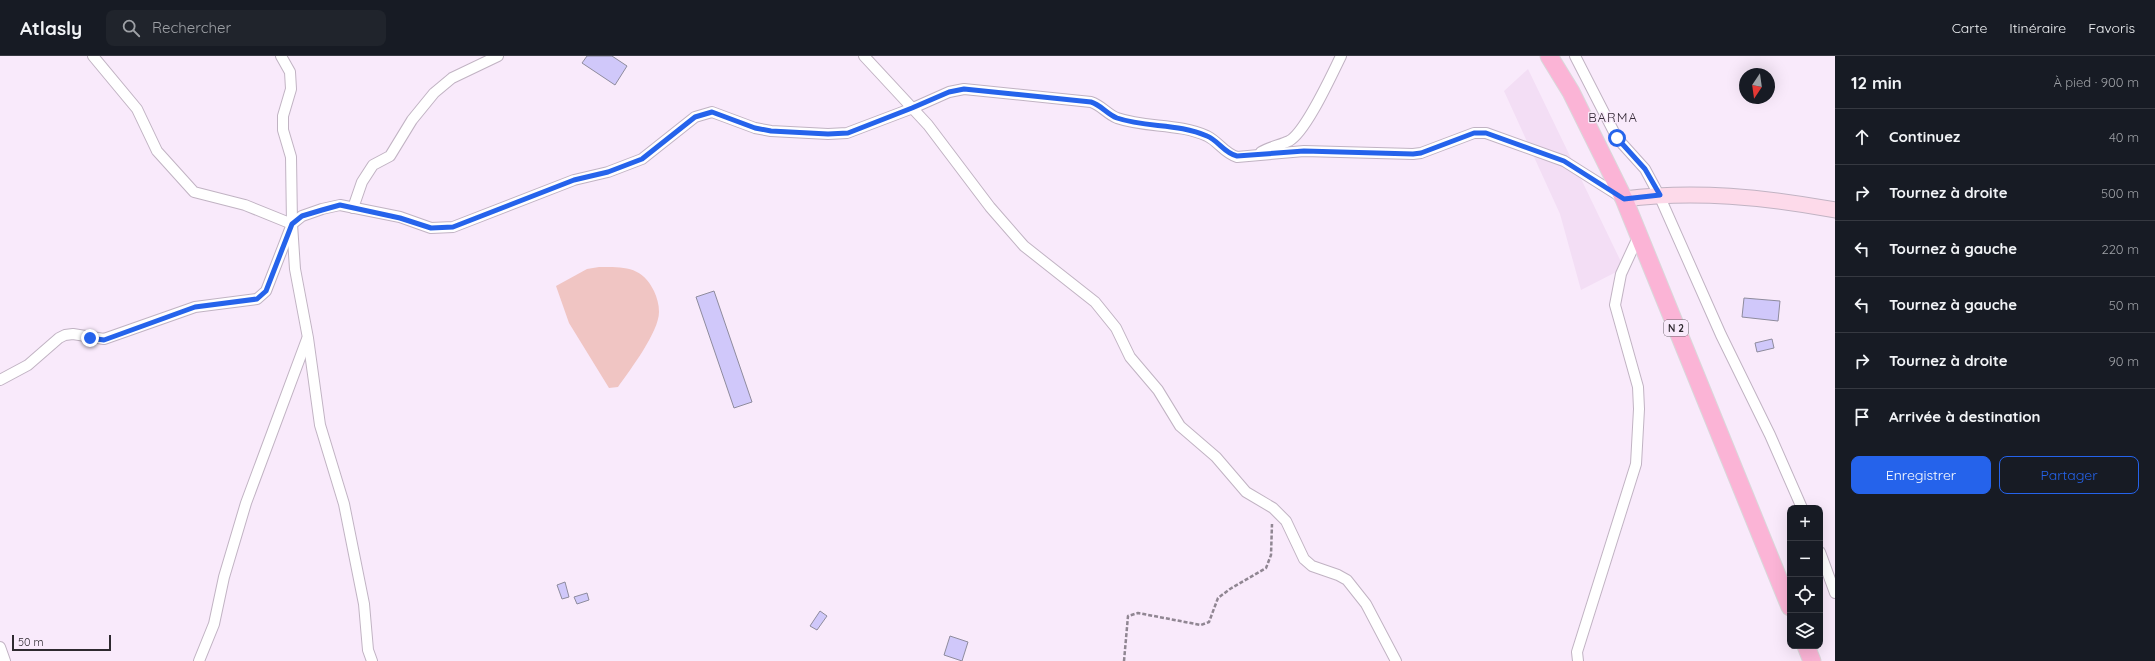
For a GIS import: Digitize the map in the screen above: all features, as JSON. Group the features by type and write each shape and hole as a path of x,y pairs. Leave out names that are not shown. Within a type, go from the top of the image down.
{"main road":[{"name":"N 2","path":"1549,56 1571,92 1624,199 1787,600"},
{"path":"1807,649 1812,661"}],"street":[{"path":"93,56 137,109 157,151 194,192 245,205 292,224"},
{"path":"282,56 290,72 291,89 283,116 283,130 291,157 292,224 295,269 308,338 320,425 344,504 364,604 368,650 372,661"},
{"path":"353,208 362,182 373,165 390,156 412,120 434,93 452,78 498,56"},
{"path":"864,56 928,125 990,207 1024,246 1095,302 1116,328 1130,357 1158,390 1180,426 1216,457 1246,492 1273,508 1286,521 1304,559 1312,566 1338,575 1347,580 1366,604 1396,661"},
{"path":"1255,155 1272,146 1290,140 1296,135 1314,108 1341,56"},
{"path":"1575,56 1617,138 1645,169 1660,195 1721,334 1770,435 1801,505"},
{"path":"0,380 28,365 59,338 65,335 74,334 104,340 195,307 257,299 266,291 292,224 302,216 340,205 400,218 431,228 453,227 574,180 608,172 642,159 695,117 712,112 755,128 771,131 828,134 848,133 949,92 964,89 1091,102 1098,104 1109,114 1117,118 1149,125 1172,126 1207,136 1215,141 1228,154 1237,156 1304,151 1413,154 1421,153 1474,133 1486,133 1564,161 1624,199 1660,195 1776,199 1835,210"},
{"path":"1578,661 1577,652 1636,464 1639,409 1638,387 1615,305 1621,274 1639,235"},
{"path":"199,661 214,624 224,578 246,503 308,338"},
{"path":"1823,560 1835,593"},
{"path":"0,647 5,661"}],"path":[{"path":"1124,661 1128,616 1138,613 1201,625 1209,622 1218,598 1230,589 1266,568 1271,555 1273,508"}],"shaded area":[{"path":"1528,69 1624,268 1581,290 1560,214 1504,91"},
{"path":"599,267 624,268 638,272 649,283 659,306 658,320 649,340 618,387 609,388 569,323 556,286 587,269"}],"building":[{"path":"587,56 612,56 627,66 615,85 582,63"},
{"path":"714,291 752,402 734,408 696,297"},
{"path":"1744,298 1780,301 1778,321 1742,317"},
{"path":"1772,339 1774,348 1757,352 1755,343"},
{"path":"565,582 569,597 562,599 557,585"},
{"path":"587,593 589,600 577,604 574,597"},
{"path":"820,611 827,616 817,630 810,626"},
{"path":"950,636 968,642 962,661 944,655"}],"district":[{"name":"BARMA","path":"1613,117"}],"route":[{"path":"90,338 104,340 195,307 257,299 266,291 292,224 302,216 340,205 400,218 431,228 453,227 574,180 608,172 642,159 695,117 712,112 755,128 771,131 828,134 848,133 949,92 964,89 1091,102 1098,104 1109,114 1117,118 1149,125 1172,126 1207,136 1215,141 1228,154 1237,156 1304,151 1413,154 1421,153 1474,133 1486,133 1564,161 1624,199 1660,195 1645,169 1617,138"}]}
